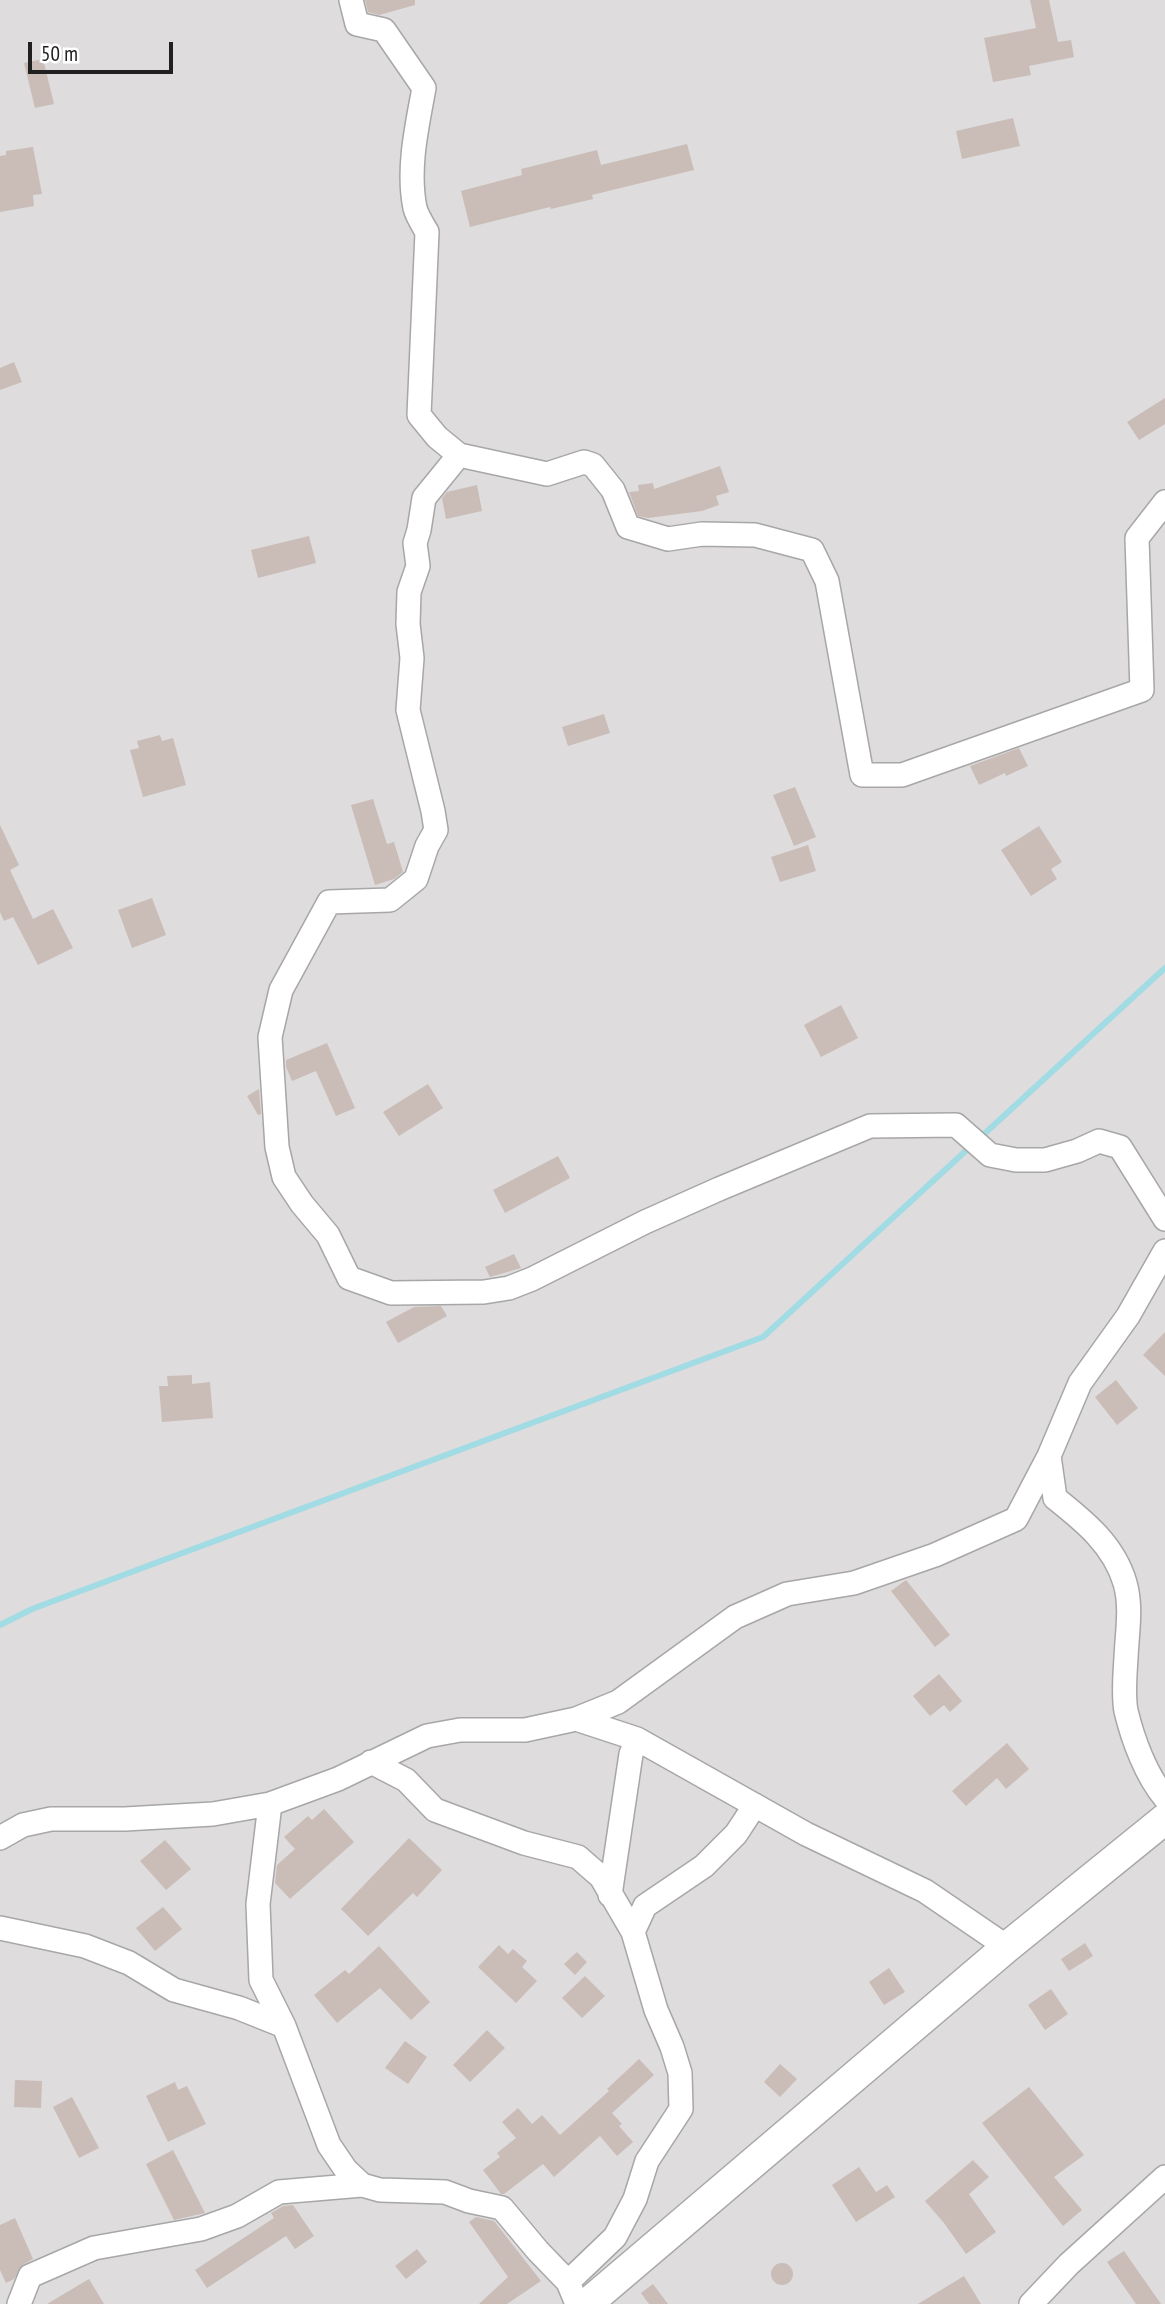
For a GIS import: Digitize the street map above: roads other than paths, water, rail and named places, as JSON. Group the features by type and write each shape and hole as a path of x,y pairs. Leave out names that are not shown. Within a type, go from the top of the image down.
{"street":[{"path":"351,0 357,24 384,30 424,88 412,169 415,210 427,232 419,415 437,437 458,455 547,474 584,462 593,465 613,490 628,527 668,539 702,534 755,535 812,550 828,580 862,775 902,775 1142,690 1137,538 1165,502"},
{"path":"458,455 424,498 415,543 418,566 409,592 408,624 412,658 408,710 436,830 427,846 416,879 390,900 329,902 281,990 270,1038 277,1147 284,1177 328,1235 349,1278 391,1293 484,1292 509,1288 706,1195 870,1126 956,1125 990,1155 1016,1160 1045,1160 1077,1151 1099,1141 1120,1147 1165,1219"},
{"path":"0,1838 23,1825 51,1819 125,1819 212,1814 270,1804 338,1779 427,1736 460,1730 525,1730 576,1719 618,1702 735,1618 787,1594 854,1583 935,1555 1016,1519 1049,1456 1080,1383 1128,1316 1165,1251"},
{"path":"1049,1456 1055,1498 1088,1524 1110,1551 1125,1583 1129,1617 1125,1661 1126,1709 1155,1786 1165,1798"},
{"path":"576,1719 638,1739 806,1834 925,1891 1007,1947"},
{"path":"610,1895 631,1754 638,1739"},
{"path":"371,1762 406,1780 435,1810 524,1843 578,1857 601,1877 633,1932 656,2010 673,2047 680,2073 681,2109 647,2161 635,2199 615,2237 577,2293 577,2304"},
{"path":"270,1804 258,1904 261,1980 284,2026 329,2146 346,2171 362,2185"},
{"path":"633,1932 645,1906 704,1866 736,1834 755,1805"},
{"path":"577,2293 1165,1819"},
{"path":"0,1928 85,1946 129,1963 174,1990 239,2008 284,2026"},
{"path":"1031,2304 1069,2264 1165,2177"},
{"path":"19,2304 30,2276 94,2248 201,2229 237,2216 279,2192 362,2185 380,2190 445,2192 469,2201 502,2208 577,2293"}],"waterway":[{"path":"0,1625 32,1609 763,1337 1165,968"}]}
